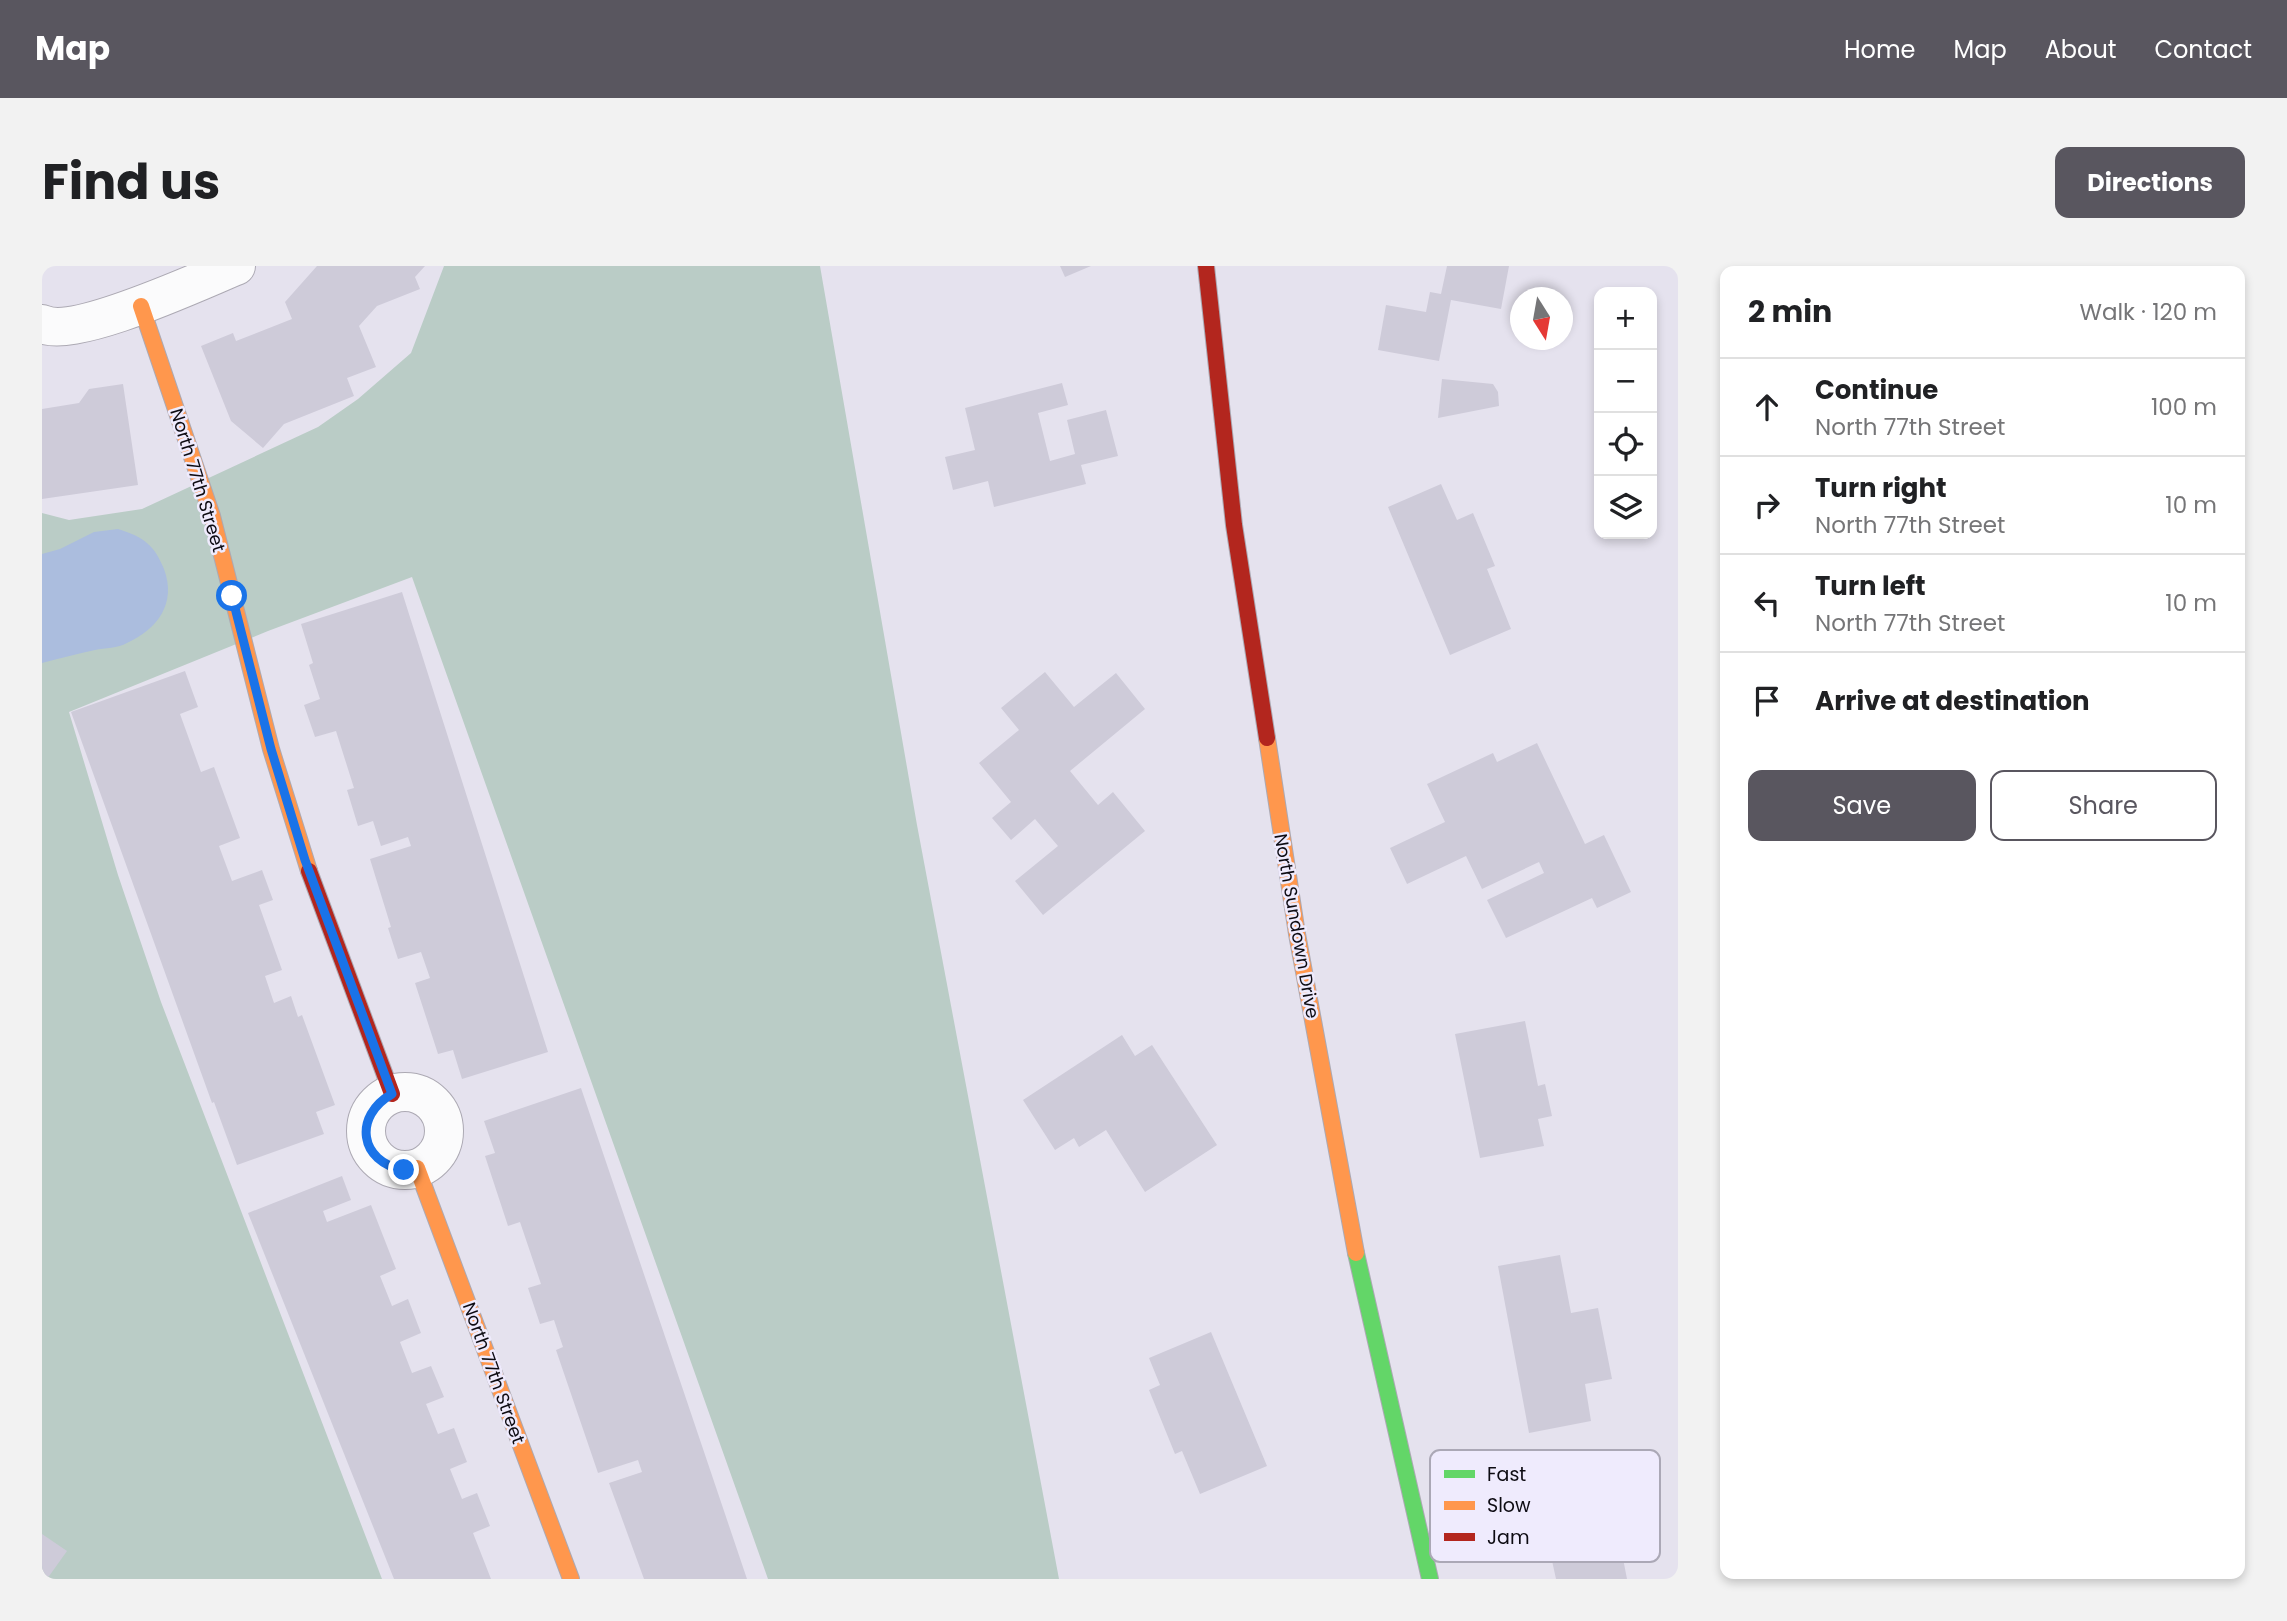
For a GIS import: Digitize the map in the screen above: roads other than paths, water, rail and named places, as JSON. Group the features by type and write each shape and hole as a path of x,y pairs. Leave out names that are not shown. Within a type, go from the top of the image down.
{"street":[{"path":"42,324 51,328 83,323 141,306 236,266"},
{"name":"North Sundown Drive","path":"1206,266 1234,525 1297,934 1354,1245 1430,1579"},
{"name":"North 77th Street","path":"141,306 212,516 271,749 305,860 392,1094"},
{"path":"392,1094 419,1094 430,1101 439,1112 443,1138 438,1151 429,1161 417,1168 404,1170 390,1167 379,1161 370,1150 366,1123 371,1111 380,1101 392,1094"},
{"name":"North 77th Street","path":"417,1168 571,1579"}],"water":[{"path":"118,529 147,543 160,560 168,593 162,614 147,630 123,645 42,663 42,554 60,549 94,532"}]}
